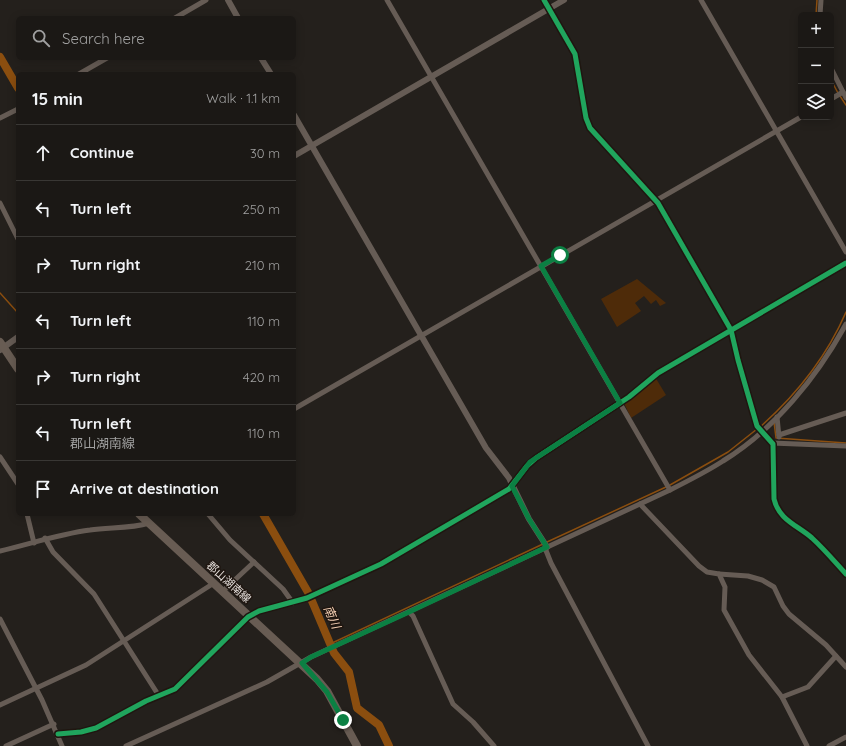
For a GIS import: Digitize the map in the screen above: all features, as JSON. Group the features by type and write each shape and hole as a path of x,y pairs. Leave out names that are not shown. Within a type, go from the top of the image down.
{"main road":[{"path":"1,347 16,366"},
{"name":"郡山湖南線","path":"141,516 302,663 327,692 357,746"}],"street":[{"path":"178,16 206,0"},
{"path":"228,0 237,16"},
{"path":"387,0 669,488"},
{"path":"544,0 574,54 586,118 590,128 656,200 731,330 738,360 759,429 772,443 774,499 776,507 790,523 812,538 846,574"},
{"path":"296,155 564,0"},
{"path":"701,0 846,252"},
{"path":"820,12 821,0"},
{"path":"82,72 103,60"},
{"path":"262,60 270,72"},
{"path":"834,74 846,98"},
{"path":"834,97 843,92"},
{"path":"0,118 16,110"},
{"path":"296,118 486,448 506,473 529,519 546,547 555,570 648,746"},
{"path":"296,408 798,119"},
{"path":"0,203 16,235"},
{"path":"58,734 81,732 96,728 175,689 185,681 227,637 259,611 307,598 381,564 509,490 530,462 620,403 658,373 846,264"},
{"path":"126,746 267,682 311,657 640,504 723,462 759,429 777,418 815,373 846,324"},
{"path":"1,347 16,338"},
{"path":"779,435 846,413"},
{"path":"777,418 779,442"},
{"path":"772,443 779,442 846,446"},
{"path":"0,457 16,481"},
{"path":"640,504 704,571 719,574 748,576 762,580 774,587 783,606 789,614 826,645 846,667"},
{"path":"27,516 34,543"},
{"path":"210,516 254,562 286,592 293,603"},
{"path":"0,551 34,543 46,538 90,530 149,523"},
{"path":"46,538 53,552 94,594 159,696"},
{"path":"223,591 254,562"},
{"path":"719,574 725,587 724,610 749,656 782,697 807,746"},
{"path":"0,705 71,673 124,642 214,583"},
{"path":"409,612 413,616 453,704 473,722 494,746"},
{"path":"0,619 54,724 62,746"},
{"path":"782,697 808,687 836,656"},
{"path":"6,746 54,724"},
{"path":"829,746 846,737"}],"shaded area":[{"path":"637,279 666,303 660,306 656,300 651,304 644,296 635,303 641,311 617,327 601,299"},
{"path":"655,377 666,395 631,418 624,403"}],"waterway":[{"path":"816,12 817,0"},
{"name":"南川","path":"0,57 16,85"},
{"path":"833,84 838,93"},
{"path":"840,96 846,105"},
{"path":"0,293 16,311"},
{"path":"760,427 786,402 809,374 830,344 846,312"},
{"path":"774,422 776,438 846,443"},
{"path":"670,485 728,452 757,429"},
{"path":"547,542 666,487"},
{"name":"南川","path":"264,516 309,594 334,653 349,672 357,708 379,725 389,746"},
{"path":"330,644 543,544"}],"cycle path":[{"path":"544,0 575,54 586,118 590,128 658,203 731,330 757,426 773,444 774,499 776,506 789,522 812,538 846,574"},
{"path":"58,734 81,732 96,728 146,701 175,689 248,617 259,611 307,598 381,564 509,489 527,466 536,458 629,397 658,373 846,263"}],"route":[{"path":"343,720 327,692 302,663 311,657 547,547 521,504 512,486 514,482 530,462 620,403 541,266 560,255"}]}
